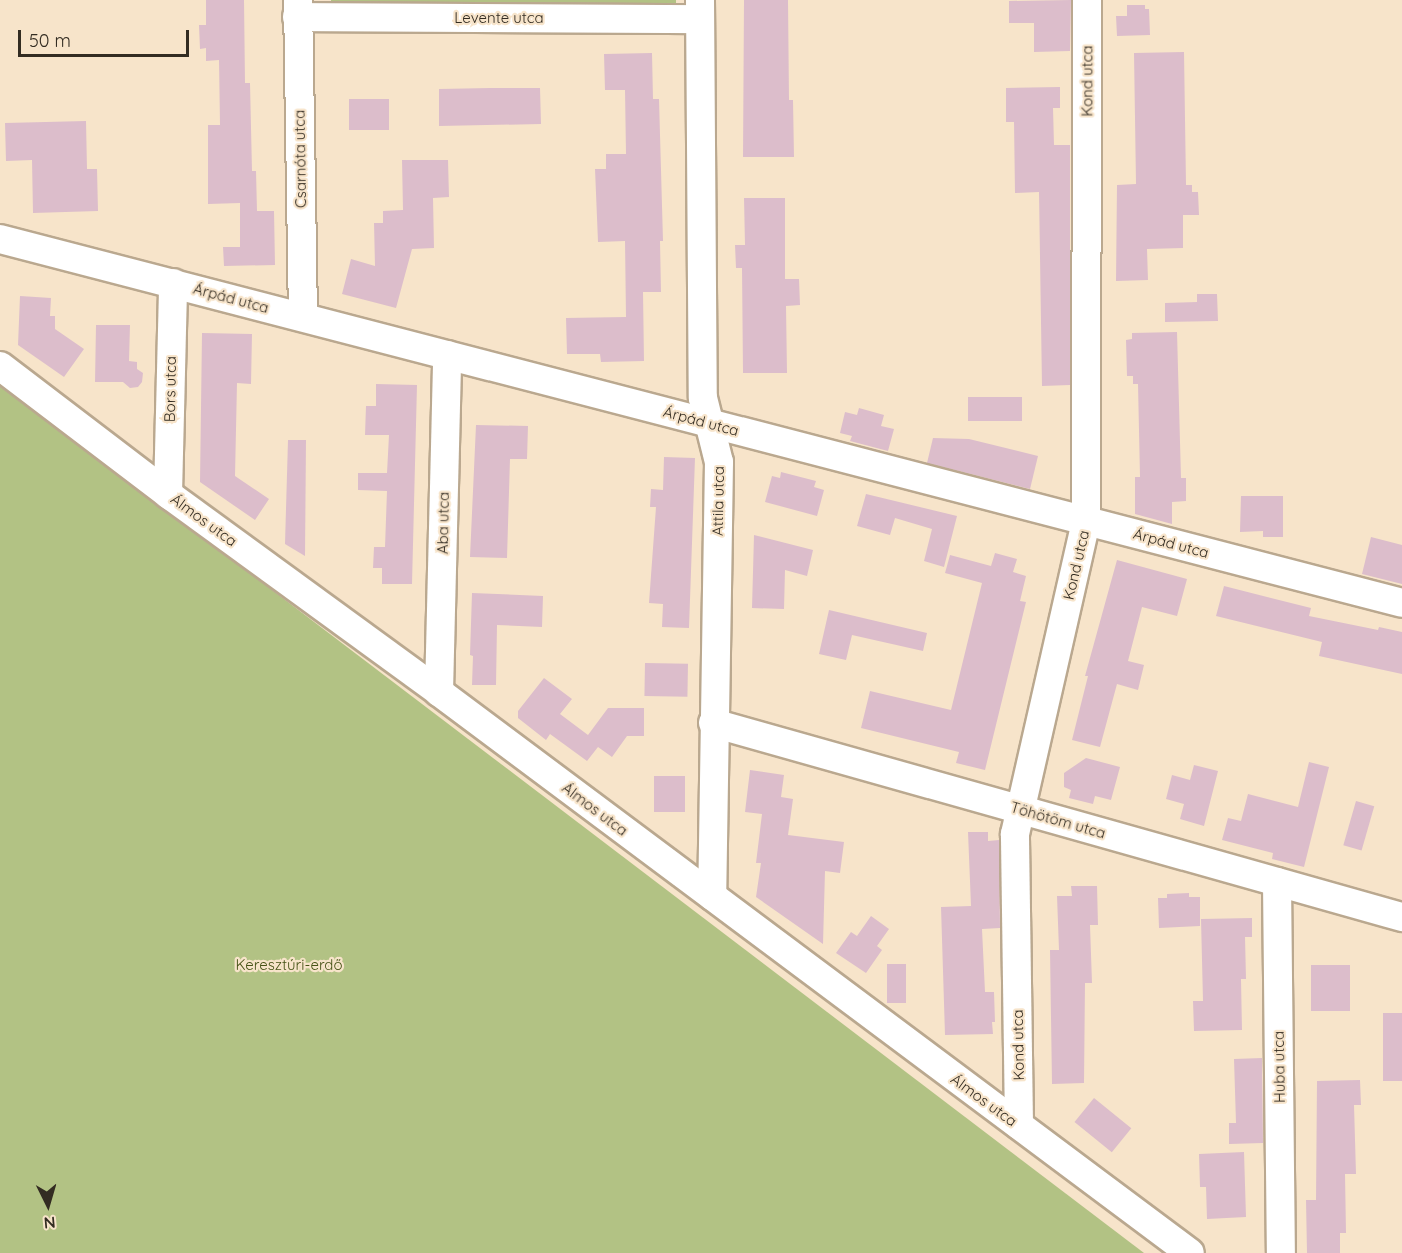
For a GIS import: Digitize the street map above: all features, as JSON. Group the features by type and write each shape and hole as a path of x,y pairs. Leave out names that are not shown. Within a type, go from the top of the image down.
{"street":[{"name":"Kond utca","path":"1019,1125 1015,834 1086,521 1087,0"},
{"name":"Levente utca","path":"297,9 700,9"},
{"name":"Csarnóta utca","path":"297,9 303,317"},
{"name":"Attila utca","path":"700,9 702,398 719,462 712,896"},
{"name":"Árpád utca","path":"0,239 1402,603"},
{"name":"Bors utca","path":"168,494 173,283"},
{"name":"Aba utca","path":"439,692 447,355"},
{"name":"Álmos utca","path":"0,366 168,494 439,692 1190,1253"},
{"name":"Töhötöm utca","path":"713,723 1402,917"},
{"name":"Huba utca","path":"1277,882 1281,1253"}],"green space":[{"path":"331,0 676,0 676,14 331,7"},
{"name":"Keresztúri-erdő","path":"0,383 1144,1253 0,1253"}],"building":[{"path":"206,0 244,0 245,83 250,83 252,171 256,171 257,211 274,211 275,265 224,266 223,247 240,247 240,203 208,204 208,125 220,125 219,60 206,61 206,48 200,49 199,25 206,25"},
{"path":"744,0 788,0 789,100 793,100 794,157 743,157"},
{"path":"1071,0 1070,51 1034,52 1034,23 1009,23 1009,1"},
{"path":"1127,5 1145,5 1145,9 1149,9 1150,35 1117,36 1116,16 1127,16"},
{"path":"1184,52 1186,185 1192,185 1192,192 1198,192 1199,215 1183,215 1183,248 1147,249 1148,280 1116,281 1117,185 1136,184 1134,53"},
{"path":"652,53 653,99 659,99 663,241 660,241 661,292 643,292 644,361 601,362 600,354 567,354 566,318 626,317 625,241 598,242 595,169 606,169 606,154 626,154 625,90 605,90 604,54"},
{"path":"1060,87 1060,108 1053,108 1054,145 1070,145 1070,385 1042,386 1039,192 1015,193 1014,122 1006,122 1006,88"},
{"path":"540,88 541,124 439,126 439,89"},
{"path":"349,99 389,99 389,130 349,130"},
{"path":"86,121 87,169 97,169 98,211 33,213 32,160 6,161 5,123"},
{"path":"402,160 448,160 449,197 433,198 434,248 412,249 396,308 342,294 351,259 375,266 374,223 383,223 383,211 403,210"},
{"path":"744,198 785,198 785,279 799,279 800,305 786,306 787,373 743,373 742,268 736,268 735,245 745,245"},
{"path":"1197,294 1217,294 1218,321 1165,322 1165,303 1197,302"},
{"path":"20,296 51,298 50,316 55,316 55,329 84,349 64,377 18,345"},
{"path":"96,325 130,325 129,361 137,362 137,369 143,373 142,382 138,387 130,388 123,382 95,382"},
{"path":"1177,332 1181,478 1186,478 1186,501 1172,502 1172,524 1135,514 1135,477 1140,477 1138,384 1133,384 1133,376 1127,376 1126,340 1132,339 1132,333"},
{"path":"202,333 252,334 251,384 237,383 235,476 269,499 255,520 200,482"},
{"path":"376,384 417,385 412,584 382,584 382,568 373,568 374,547 385,547 387,491 358,490 358,473 387,473 389,435 365,435 366,406 376,406"},
{"path":"968,397 1022,397 1022,421 968,421"},
{"path":"859,408 884,415 881,426 894,429 888,451 850,441 852,436 840,433 845,412 857,415"},
{"path":"476,425 528,426 527,459 510,459 507,558 470,557"},
{"path":"933,438 969,439 1038,456 1030,489 927,463"},
{"path":"288,440 306,440 305,556 285,544"},
{"path":"664,457 695,458 689,628 662,627 663,604 649,603 656,507 650,507 651,489 663,490"},
{"path":"781,472 816,481 814,487 824,490 817,516 765,502 772,476 780,478"},
{"path":"866,494 957,516 944,567 924,561 932,529 895,518 890,535 857,526"},
{"path":"1241,496 1283,496 1283,537 1263,537 1263,531 1240,532"},
{"path":"754,535 813,550 807,576 785,570 784,609 752,608"},
{"path":"1371,537 1402,545 1402,584 1362,574"},
{"path":"995,553 1017,559 1013,572 1026,576 1020,601 1026,602 985,770 956,763 959,752 861,728 870,691 951,710 982,583 945,573 950,555 991,566"},
{"path":"1117,560 1187,579 1177,616 1142,607 1128,661 1144,665 1138,690 1117,684 1100,747 1072,740 1088,676 1085,676"},
{"path":"1224,586 1311,608 1309,616 1378,630 1379,627 1402,632 1402,674 1319,656 1322,642 1216,616"},
{"path":"472,593 543,596 542,627 497,625 496,685 472,685 473,656 470,655"},
{"path":"829,610 927,633 923,651 852,635 846,660 819,654"},
{"path":"645,663 688,664 687,697 644,696"},
{"path":"544,678 572,699 560,714 588,735 608,708 644,708 644,736 627,736 612,757 598,747 587,761 550,734 546,740 518,718 518,711"},
{"path":"1086,758 1120,767 1111,800 1095,796 1093,804 1069,798 1071,790 1064,787 1064,773"},
{"path":"1309,762 1329,767 1304,867 1272,859 1273,853 1222,840 1228,818 1241,821 1248,794 1298,807"},
{"path":"1194,765 1218,771 1204,826 1180,819 1184,804 1166,799 1172,775 1190,780"},
{"path":"750,770 784,775 781,797 793,799 788,835 844,842 840,873 825,871 823,944 756,897 761,863 756,863 762,814 745,812"},
{"path":"654,776 685,776 685,812 654,812"},
{"path":"1356,801 1374,806 1362,850 1343,845"},
{"path":"968,832 988,832 988,841 999,840 1000,928 982,929 985,992 994,992 995,1022 992,1022 993,1034 945,1035 941,907 971,906"},
{"path":"1071,886 1097,886 1098,925 1090,925 1092,983 1085,983 1084,1083 1052,1084 1050,950 1059,950 1057,896 1072,896"},
{"path":"1189,893 1189,897 1200,897 1200,926 1159,928 1158,898 1167,898 1167,894"},
{"path":"871,916 889,929 877,946 882,950 866,973 836,953 851,932 857,936"},
{"path":"1252,918 1252,937 1245,937 1246,979 1241,979 1242,1030 1194,1031 1193,1001 1203,1001 1201,919"},
{"path":"887,964 906,964 906,1003 887,1003"},
{"path":"1311,965 1350,965 1350,1011 1311,1011"},
{"path":"1383,1013 1402,1013 1402,1081 1383,1081"},
{"path":"1262,1058 1263,1143 1229,1144 1229,1123 1236,1123 1234,1059"},
{"path":"1360,1080 1361,1105 1354,1105 1356,1174 1345,1174 1346,1233 1340,1233 1340,1253 1307,1253 1306,1200 1316,1200 1317,1081"},
{"path":"1094,1098 1131,1128 1112,1152 1074,1122"},
{"path":"1244,1152 1246,1217 1207,1219 1206,1187 1200,1187 1199,1154"}]}
